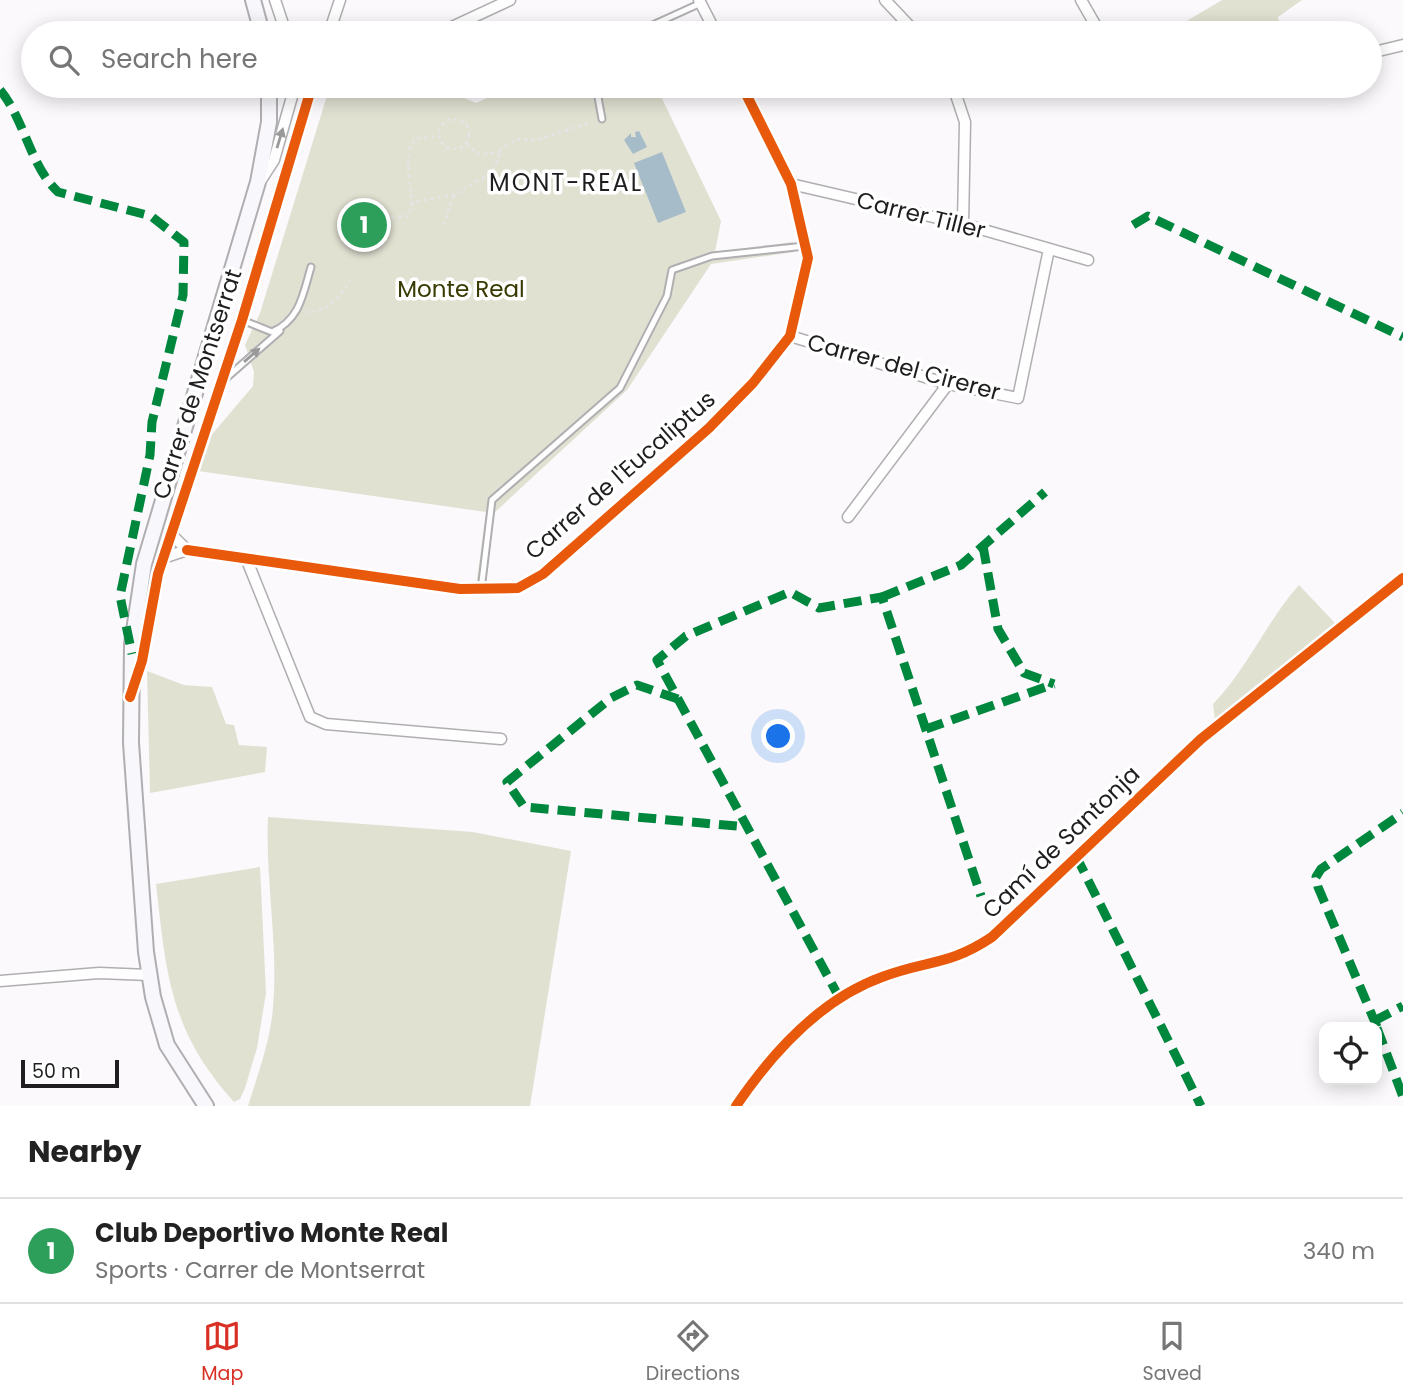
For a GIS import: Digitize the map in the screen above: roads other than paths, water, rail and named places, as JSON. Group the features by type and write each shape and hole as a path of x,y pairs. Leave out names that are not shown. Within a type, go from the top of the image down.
{"main road":[{"path":"253,0 259,21"},
{"path":"206,1106 167,1045 149,975 136,827 130,697 135,618 144,564 257,187 269,122 269,98"}],"street":[{"path":"275,0 282,21"},
{"path":"333,21 340,0"},
{"path":"465,21 510,0"},
{"path":"885,0 905,21"},
{"path":"1081,0 1093,21"},
{"path":"700,1 710,21"},
{"path":"1382,49 1403,45"},
{"path":"257,187 274,160 292,98"},
{"name":"Carrer de Montserrat","path":"130,697 142,661 163,558 242,320 308,98"},
{"name":"Carrer de l'Eucaliptus","path":"187,550 481,590 518,588 543,574 709,428 753,383 790,336 800,304 808,258 806,246 791,184 748,98"},
{"path":"957,98 965,122 962,224"},
{"name":"Carrer Tiller","path":"791,184 962,224 1088,260"},
{"name":"Carrer del Cirerer","path":"790,336 948,384 1018,398 1049,249"},
{"path":"848,517 948,384"},
{"path":"163,558 187,550 171,534"},
{"path":"246,558 310,717 326,724 501,739"},
{"name":"Camí de Santonja","path":"736,1106 755,1077 827,1007 883,976 954,959 992,937 1200,739 1403,578"},
{"path":"0,981 99,973 149,975"}],"lane":[{"path":"659,21 700,1"},
{"path":"598,98 602,119"},
{"path":"481,590 492,500 620,388 667,296 672,270 712,256 806,246"},
{"path":"219,384 298,312 311,267"},
{"path":"242,320 272,332 285,326"}],"water":[{"path":"639,131 647,147 633,154 624,140 631,133 631,137 636,137 635,132"},
{"path":"662,152 686,212 658,223 634,163"}],"place":[{"name":"Club Deportivo Monte Real","path":"364,225"}],"district":[{"name":"MONT-REAL","path":"566,183"}],"park label":[{"name":"Monte Real","path":"461,289"}]}
